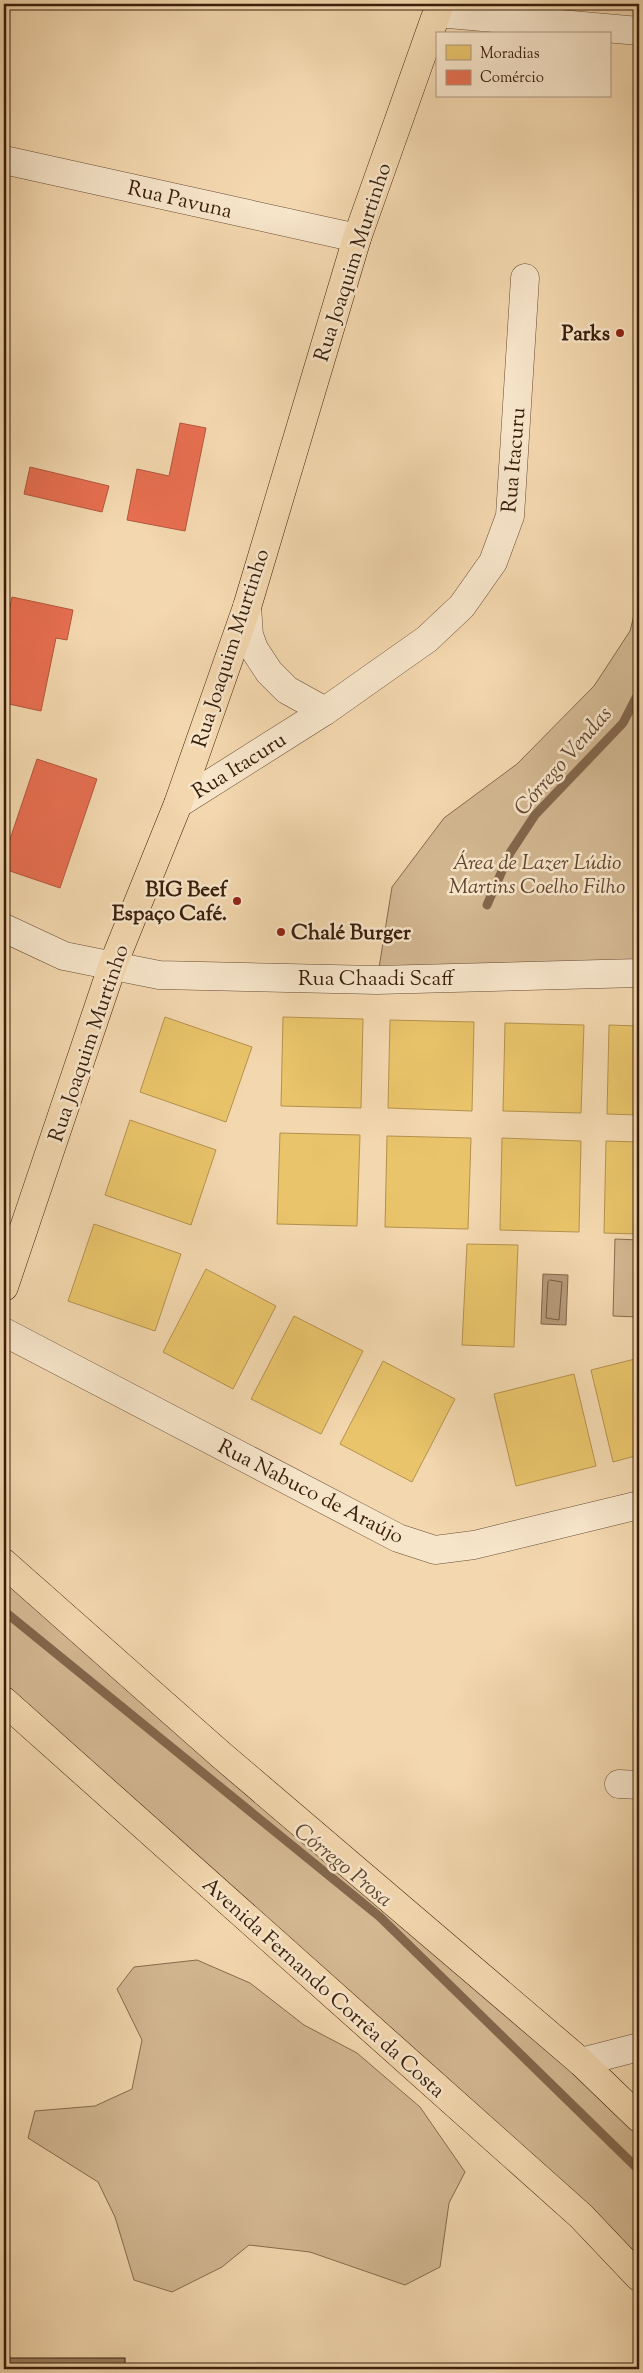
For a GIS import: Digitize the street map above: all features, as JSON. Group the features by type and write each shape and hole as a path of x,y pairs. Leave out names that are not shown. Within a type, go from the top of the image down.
{"main road":[{"name":"Rua Joaquim Murtinho","path":"4,1287 112,967 178,804 247,607 357,238 438,9"},
{"path":"4,1564 220,1754 581,2062 639,2118"},
{"name":"Avenida Fernando Corrêa da Costa","path":"4,1701 581,2216 639,2277"}],"street":[{"path":"438,9 639,32"},
{"name":"Rua Pavuna","path":"4,160 357,238"},
{"name":"Rua Itacuru","path":"178,804 325,711 427,639 462,606 493,562 510,516 525,278"},
{"path":"247,607 249,636 254,649 269,672 287,690 325,711"},
{"name":"Rua Chaadi Scaff","path":"4,928 64,956 159,975 377,980 639,973"},
{"name":"Rua Nabuco de Araújo","path":"4,1332 390,1533 435,1550 474,1546 639,1505"},
{"path":"581,2062 639,2046"}],"green space":[{"name":"Área de Lazer Lúdio Martins Coelho Filho","path":"639,595 639,973 377,980 392,887 444,818 517,764 594,686 630,631"},
{"path":"615,1239 639,1240 639,1317 613,1316"},
{"path":"4,1563 639,2118 639,2277 4,1701"},
{"path":"197,1960 250,1983 304,2025 357,2053 420,2107 465,2172 449,2203 440,2267 405,2285 310,2252 249,2245 222,2267 172,2292 134,2280 115,2217 98,2182 28,2138 35,2111 95,2106 132,2089 142,2040 117,1989 134,1967"}],"water":[{"path":"543,1274 568,1275 566,1325 541,1324"}],"building: Moradias":[{"path":"165,1017 252,1047 226,1122 140,1092"},
{"path":"283,1017 363,1019 361,1108 281,1106"},
{"path":"390,1020 474,1022 472,1111 388,1108"},
{"path":"505,1023 584,1025 581,1113 503,1111"},
{"path":"609,1025 639,1026 639,1115 607,1114"},
{"path":"130,1120 216,1150 191,1225 105,1195"},
{"path":"280,1133 360,1135 357,1226 277,1224"},
{"path":"387,1136 471,1138 468,1229 385,1227"},
{"path":"502,1138 581,1141 579,1232 500,1230"},
{"path":"606,1141 639,1142 639,1234 604,1233"},
{"path":"94,1224 181,1254 155,1331 68,1301"},
{"path":"467,1244 518,1245 514,1347 462,1345"},
{"path":"206,1269 276,1306 233,1389 163,1352"},
{"path":"294,1316 363,1351 321,1434 251,1399"},
{"path":"639,1358 639,1455 613,1462 591,1370"},
{"path":"383,1361 455,1399 412,1482 340,1444"},
{"path":"574,1374 596,1466 516,1486 494,1394"}],"building: Comércio":[{"path":"180,423 206,428 185,531 127,520 137,469 169,476"},
{"path":"30,467 109,486 102,512 24,494"},
{"path":"12,597 73,610 67,640 56,638 41,711 4,703 4,638"},
{"path":"37,759 97,779 60,888 4,869 4,857"}],"building: Outros":[{"path":"4,2358 125,2358 125,2369 4,2369"}],"waterway":[{"name":"Córrego Vendas","path":"487,905 510,853 535,815 623,723 639,692"},
{"name":"Córrego Prosa","path":"4,1611 380,1917 639,2170"}],"place":[{"name":"Parks","path":"620,333"},
{"name":"BIG Beef Espaço Café.","path":"237,901"},
{"name":"Chalé Burger","path":"281,932"}]}
